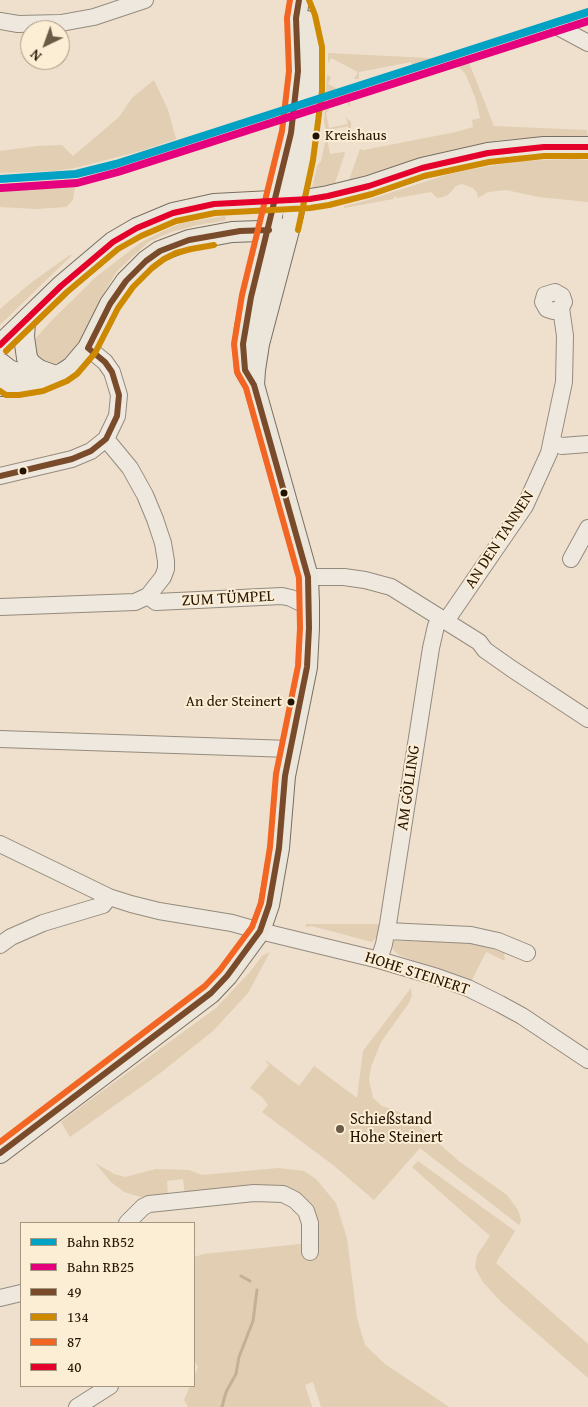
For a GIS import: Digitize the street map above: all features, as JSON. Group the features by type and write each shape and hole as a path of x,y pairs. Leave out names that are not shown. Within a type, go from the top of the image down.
{"main road":[{"path":"0,1153 211,993 227,976 260,932 269,905 279,848 285,776 307,667 310,628 308,576 254,385 245,370 244,335 251,297 280,223 289,187 299,64 296,18 299,2"},
{"path":"0,345 26,322 61,286 113,242 137,228 173,214 214,204 310,200 369,186 422,168 488,153 544,147 588,147"},
{"path":"3,384 19,386 49,379 72,367 88,348 110,304 126,281 146,260 160,251 189,240 280,223"},
{"path":"26,322 24,337 27,358 31,364 49,379"},
{"path":"0,363 9,370 49,379"}],"street":[{"path":"0,21 18,24 61,23 94,17 145,0"},
{"path":"560,28 588,43"},
{"name":"AN DEN TANNEN","path":"444,619 525,506 536,485 552,443 566,369 564,323 561,308"},
{"path":"0,476 72,459 91,451 106,439 117,416 119,395 112,372 105,362 88,348"},
{"path":"0,607 135,602 148,596 156,588 166,570 166,561 163,543 155,519 125,460 106,439"},
{"path":"552,443 562,446 588,444"},
{"path":"571,560 588,528"},
{"path":"308,576 380,583 398,591 444,619 531,682 588,719"},
{"name":"ZUM TÜMPEL","path":"148,596 156,602 282,596 299,602 309,603"},
{"name":"AM GÖLLING","path":"379,960 387,932 436,626 444,619"},
{"path":"0,739 290,749"},
{"name":"HOHE STEINERT","path":"0,844 109,897 131,904 159,911 232,923 260,932 379,960 429,974 481,994 522,1016 588,1060"},
{"path":"0,945 11,937 43,923 103,905 109,897"},
{"path":"387,932 480,936 527,953"},
{"path":"128,1222 143,1207 149,1204 254,1193 283,1194 295,1200 306,1211 310,1223 310,1252"},
{"path":"0,1298 20,1293"},
{"path":"76,1407 108,1387"}],"shaded area":[{"path":"328,53 468,60 494,126 587,130 588,138 500,140 419,159 349,180 360,149 364,150 456,132 473,127 472,120 480,118 476,100 466,75 458,66 445,64 413,69 411,62 359,72 359,79 354,79 358,72 331,58 328,64"},
{"path":"327,75 331,77 328,84 341,91 349,89 350,95 349,107 347,100 328,103 329,111 326,112 329,128 348,124 346,117 351,122 351,131 349,133 348,126 329,130 330,137 327,138 330,154 345,153 335,183 312,188 327,134 324,122"},
{"path":"154,80 168,110 176,139 144,150 75,168 55,171 0,173 0,151 62,145 73,156 119,117 132,98"},
{"path":"588,160 588,202 539,197 506,190 488,192 478,198 473,188 462,184 456,186 448,195 443,197 437,198 431,192 397,198 395,196 393,199 344,208 344,206 449,174 520,161"},
{"path":"76,180 73,200 66,207 35,209 0,207 0,184 56,183"},
{"path":"225,216 226,220 223,221 171,232 150,241 117,271 106,289 85,334 69,355 56,364 49,365 37,358 34,340 96,277 140,243 182,223"},
{"path":"72,255 0,325 0,309 32,282"},
{"path":"306,924 380,924 377,937 372,942 312,926 306,927"},
{"path":"392,941 459,942 479,945 504,953 505,961 486,952 471,982 399,955 393,950"},
{"path":"270,952 248,993 213,1031 159,1074 70,1137 61,1122 216,1008 249,973 262,956"},
{"name":"Schießstand Hohe Steinert","path":"411,988 412,995 409,1003 381,1042 371,1067 369,1080 373,1098 382,1106 405,1114 460,1162 507,1195 518,1210 521,1220 519,1225 420,1148 374,1200 333,1165 262,1112 268,1105 262,1097 250,1088 269,1065 267,1061 299,1086 314,1066 357,1098 363,1051"},
{"path":"418,1161 515,1231 496,1263 588,1344 588,1378 501,1302 483,1282 475,1268 477,1255 490,1236 412,1167"},
{"path":"95,1163 114,1174 125,1177 156,1169 189,1170 202,1175 278,1168 304,1171 316,1179 336,1203 347,1238 357,1318 365,1345 385,1364 449,1407 321,1407 313,1382 305,1385 312,1407 188,1407 184,1400 190,1387 195,1387 195,1374 198,1367 195,1362 195,1257 204,1254 310,1243 298,1197 185,1196 183,1179 167,1181 168,1198 147,1199 124,1192 111,1182"}],"waterway":[{"path":"241,1276 250,1281"},
{"path":"222,1407 226,1392 236,1374 239,1357 253,1321 257,1290"}],"rail line":[{"name":"RB52","path":"0,179 76,174 116,164 588,12"},
{"name":"RB25","path":"1,188 77,183 118,172 588,21"}],"transit line":[{"name":"87","path":"0,1142 205,986 220,970 252,927 261,903 270,847 276,774 298,666 300,628 299,578 246,388 237,372 234,344 242,295 282,131 289,71 287,18 290,0"},
{"name":"49","path":"0,1153 211,993 227,976 260,931 269,905 279,848 285,776 307,667 309,628 308,577 254,385 245,370 243,344 251,297 291,133 298,71 296,18 299,0"},
{"name":"134","path":"298,230 313,160 322,91 322,47 315,15 309,0"},
{"name":"40","path":"0,345 61,286 113,242 137,228 173,213 214,204 310,199 328,196 369,186 422,168 488,153 544,147 588,147"},
{"name":"134","path":"6,351 67,292 118,249 141,236 176,221 215,213 310,208 329,205 372,194 424,176 489,162 544,156 588,156"},
{"name":"49","path":"0,476 72,459 91,451 106,439 117,416 119,395 112,372 105,362 88,348 110,304 126,281 146,261 160,251 189,240 240,231 269,230"},
{"name":"134","path":"0,391 6,395 19,395 43,391 67,381 77,374 95,353 118,308 133,287 152,268 176,253 214,245"}],"place":[{"name":"Kreishaus","path":"316,136"},
{"name":"An der Steinert","path":"291,702"},
{"name":"Schießstand Hohe Steinert","path":"340,1129"}]}
